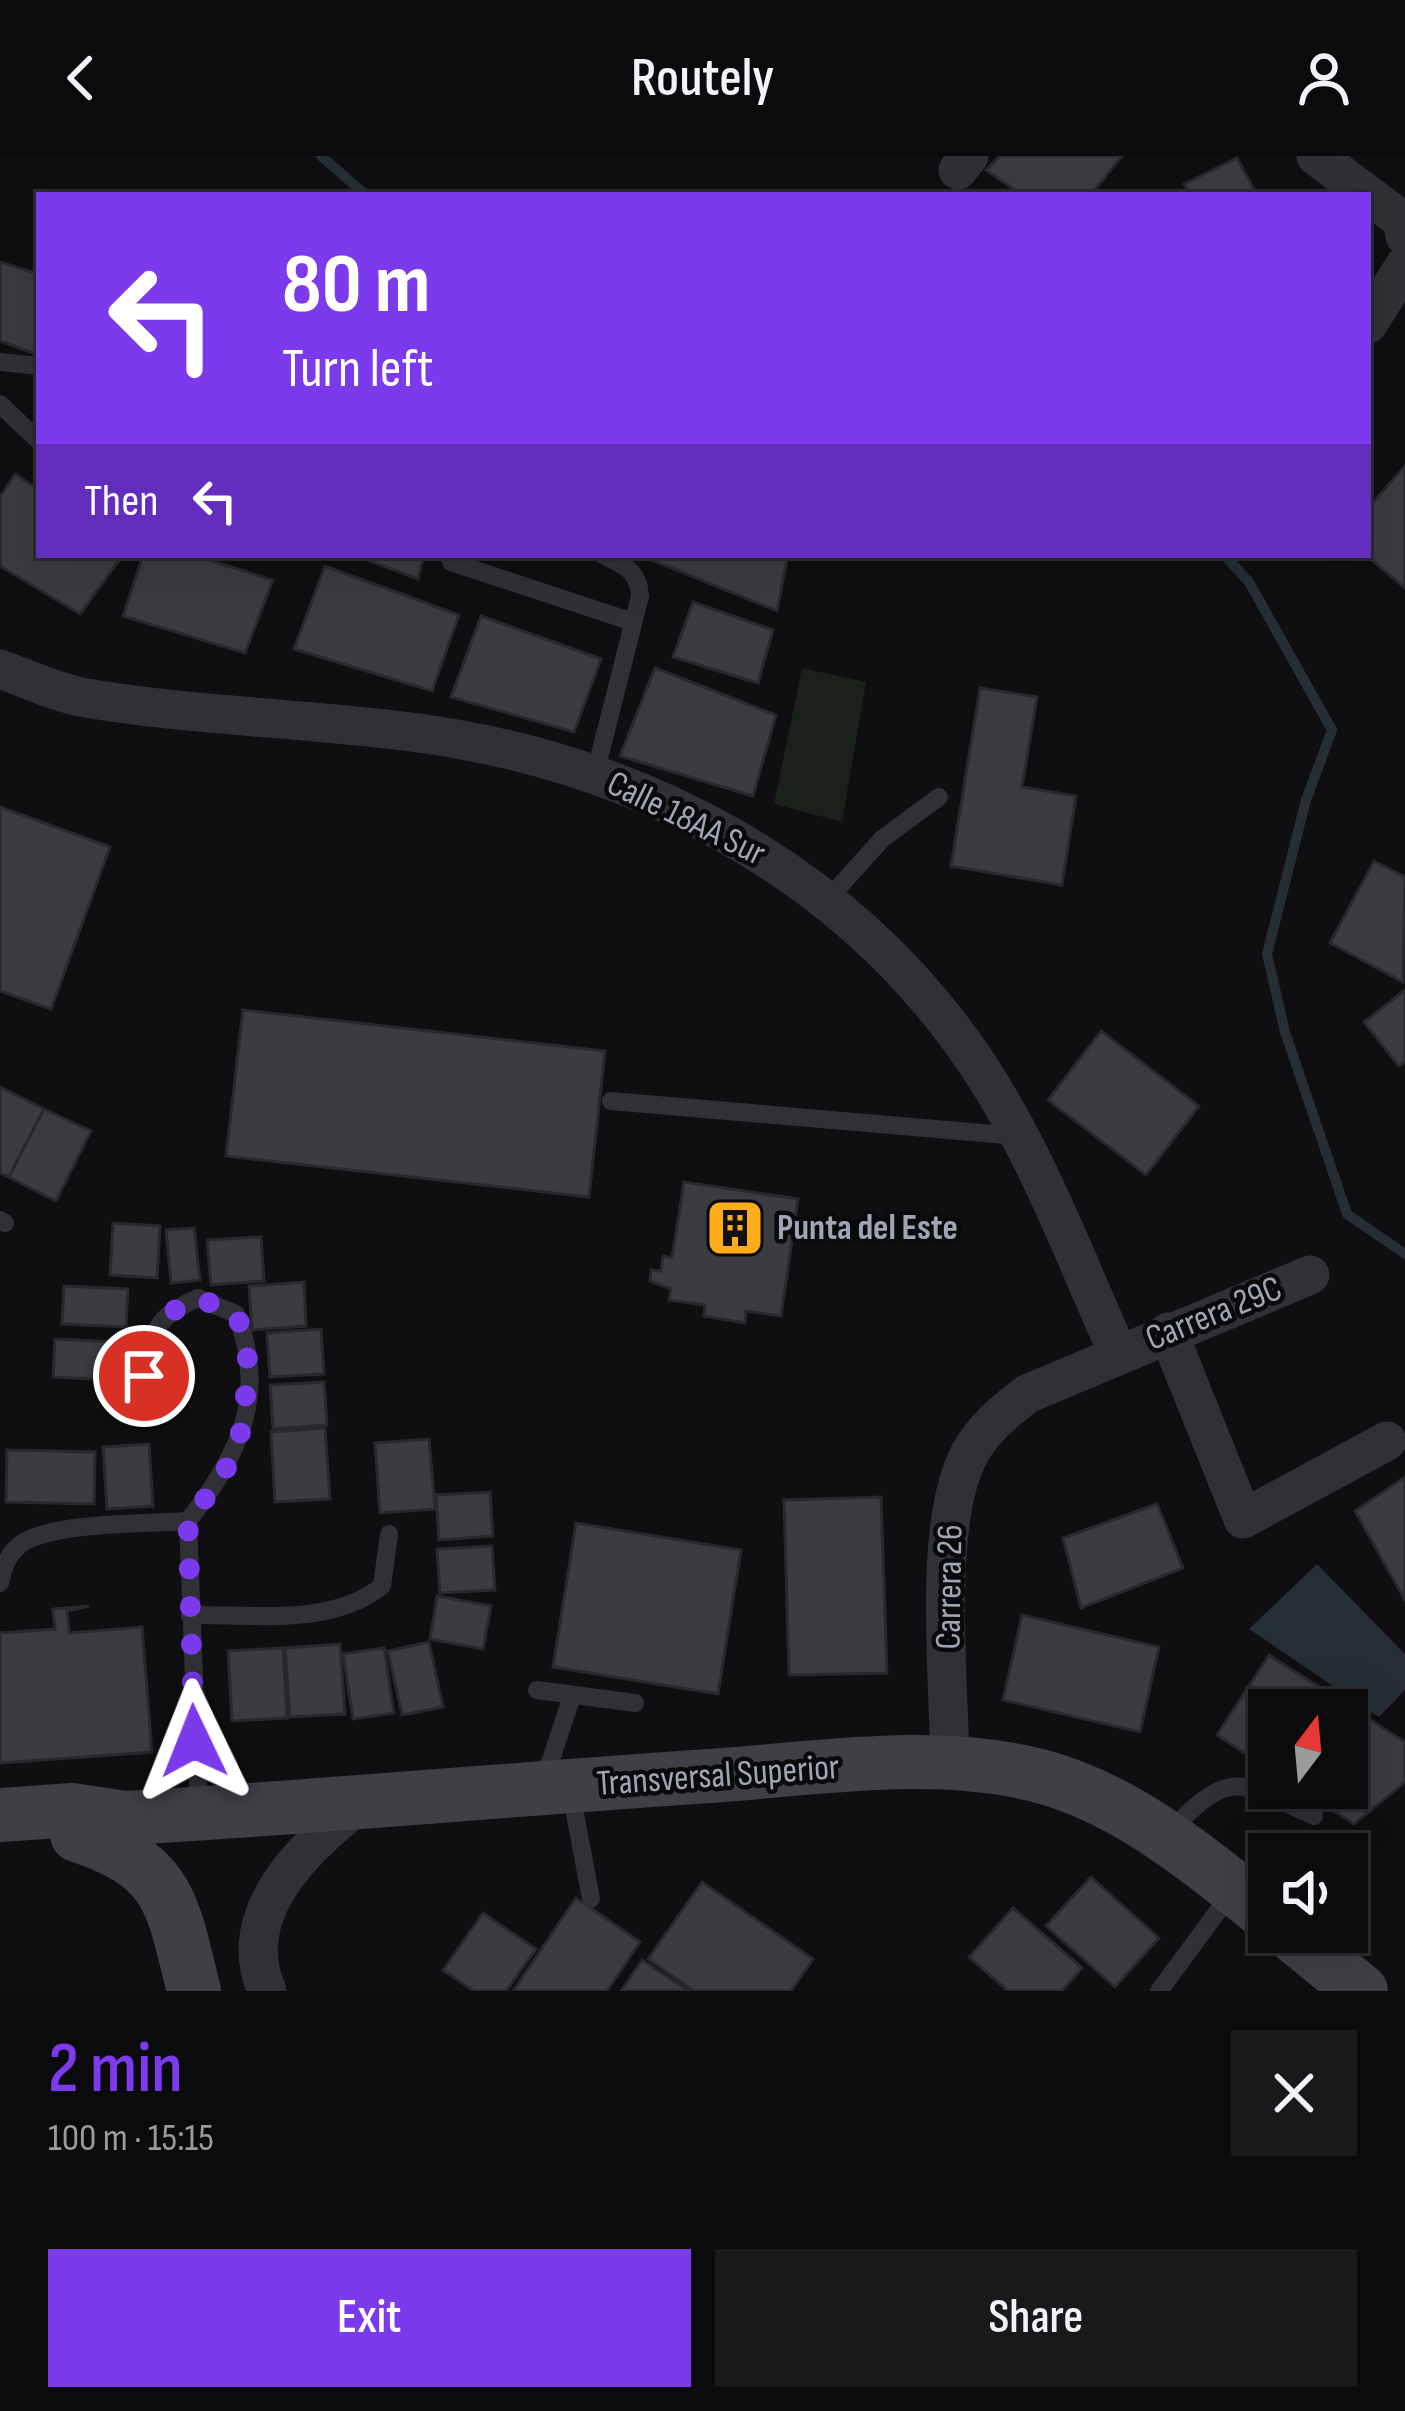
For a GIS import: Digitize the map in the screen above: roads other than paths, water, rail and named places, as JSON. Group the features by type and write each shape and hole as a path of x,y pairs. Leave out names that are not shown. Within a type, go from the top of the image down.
{"main road":[{"name":"Transversal Superior","path":"0,1841 199,1814 950,1763 1040,1776 1100,1799 1166,1836 1248,1899"},
{"name":"Transversal Superior","path":"0,1815 72,1810 101,1826"},
{"path":"101,1826 108,1845 153,1874 182,1930 194,1991"},
{"path":"1315,1953 1361,1991"}],"street":[{"path":"1316,156 1360,192"},
{"path":"1371,202 1403,228"},
{"path":"1371,319 1405,265"},
{"name":"Calle 18AA Sur","path":"0,669 82,698 415,732 516,751 595,774 748,846 830,898 914,977 976,1062 1019,1136 1118,1353"},
{"name":"Carrera 29C","path":"1118,1353 1310,1275"},
{"path":"1168,1332 1243,1519 1387,1441"},
{"name":"Carrera 26","path":"950,1763 948,1545 952,1497 964,1467 995,1420 1027,1394 1118,1353"},
{"path":"267,1991 259,1973 262,1928 273,1892 322,1834 361,1803"}],"lane":[{"path":"0,362 36,366"},
{"path":"0,404 36,438"},
{"path":"595,774 639,581 607,558"},
{"path":"451,562 633,622"},
{"path":"830,898 882,839 939,797"},
{"path":"610,1101 1019,1136"},
{"path":"144,1376 151,1337 167,1311 198,1298 236,1314 248,1344 244,1424 224,1474 188,1521 199,1814"},
{"path":"0,1582 4,1562 25,1542 56,1533 188,1521"},
{"path":"190,1616 329,1612 361,1602 382,1586 389,1534"},
{"path":"537,1690 634,1703"},
{"path":"572,1696 556,1787 591,1900"},
{"path":"1166,1836 1204,1795 1223,1785 1251,1788 1314,1816"},
{"path":"1159,1991 1248,1906"}],"waterway":[{"path":"321,156 363,192"},
{"path":"1227,558 1249,582 1332,730 1306,800 1267,954 1285,1032 1347,1214 1405,1254"}],"place":[{"name":"Punta del Este","path":"735,1228"}]}
